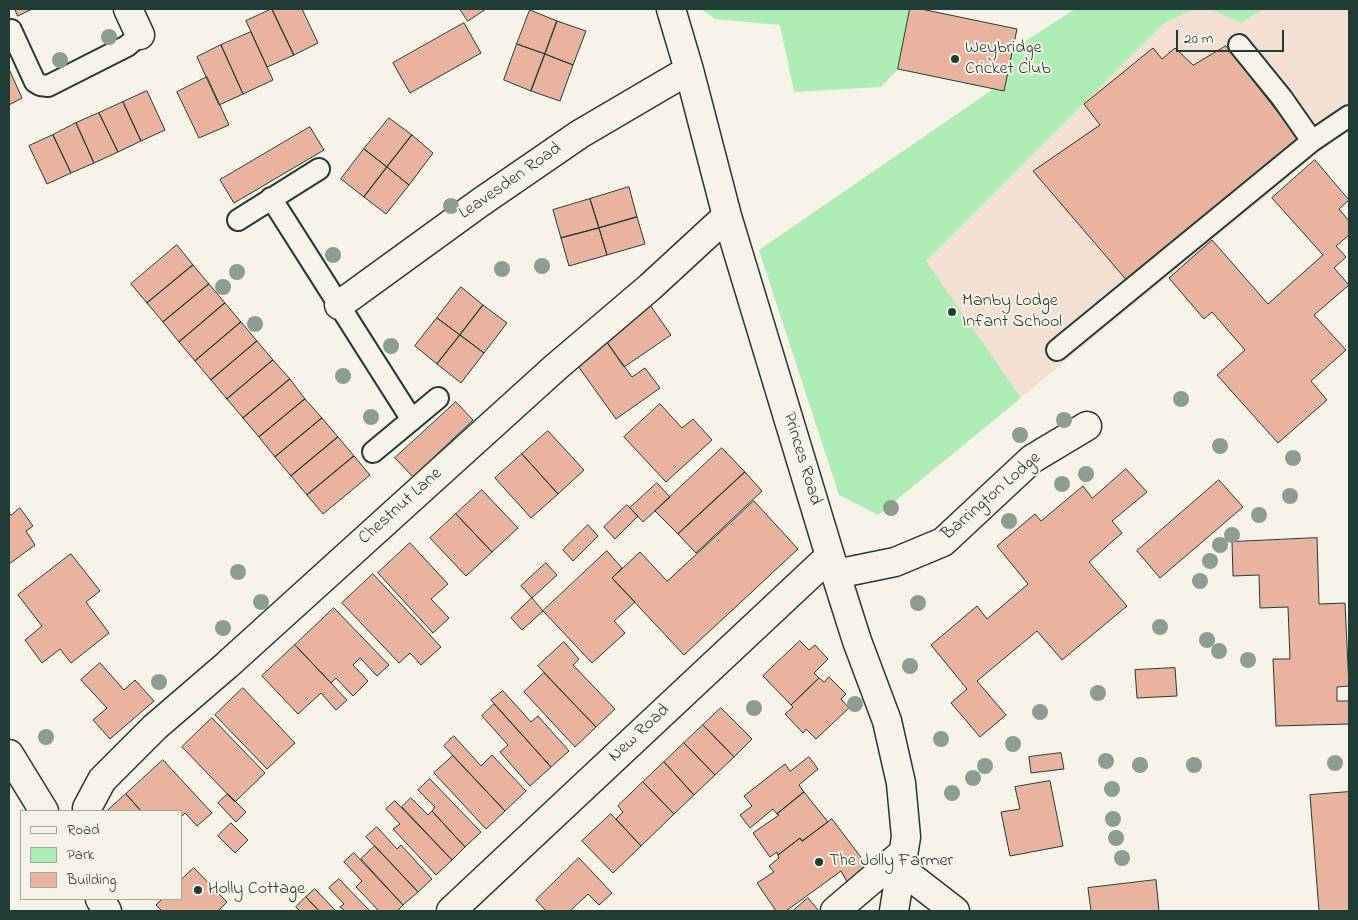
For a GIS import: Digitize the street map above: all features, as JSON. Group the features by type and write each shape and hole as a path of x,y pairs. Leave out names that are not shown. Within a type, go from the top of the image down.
{"street":[{"path":"128,9 140,35"},
{"name":"Princes Road","path":"671,9 727,216 833,565 857,641 889,730 901,783 906,837 894,911"},
{"name":"Leavesden Road","path":"339,305 481,202 580,134 689,70"},
{"name":"Chestnut Lane","path":"87,808 102,780 155,727 227,665 556,367 650,287 727,216"},
{"name":"Barrington Lodge","path":"833,565 895,562 943,542 1032,459 1087,426"},
{"name":"New Road","path":"451,911 833,565"},
{"path":"9,754 43,810"},
{"path":"835,911 902,862 955,911"},
{"path":"101,900 107,911"}],"lane":[{"path":"11,30 35,82 48,86 126,46 140,35"},
{"path":"1239,45 1282,98 1312,141"},
{"path":"1057,350 1312,141 1349,116"},
{"path":"238,220 319,169"},
{"path":"271,198 412,420"},
{"path":"373,452 438,398"}],"shaded area":[{"name":"Manby Lodge Infant School","path":"1110,9 1349,9 1349,128 878,515 839,495 759,250"}],"green space":[{"path":"701,9 910,9 898,69 881,87 794,92 780,25 715,19"},
{"path":"1075,9 1196,9 1165,22 926,261 1021,398 878,515 839,495 759,250 995,88 1004,90 1013,49"},
{"path":"1210,9 1264,9 1241,23"}],"building":[{"path":"15,9 32,9 18,16"},
{"path":"272,9 294,55 267,67 246,21"},
{"path":"272,9 302,9 318,43 294,55"},
{"path":"460,9 486,9 468,21"},
{"name":"Weybridge Cricket Club","path":"910,9 921,9 1017,29 1004,91 898,69"},
{"path":"530,10 557,21 545,54 517,44"},
{"path":"557,21 586,31 573,65 545,54"},
{"path":"464,23 481,53 410,93 393,63"},
{"path":"251,32 273,80 243,94 221,45"},
{"path":"517,44 545,54 531,91 504,80"},
{"path":"221,45 243,94 219,105 197,57"},
{"path":"1226,46 1305,147 1129,283 1033,171 1100,125 1084,104 1153,48 1162,59 1175,48 1193,65"},
{"path":"545,54 573,65 560,101 531,91"},
{"path":"9,69 22,98 9,105"},
{"path":"207,77 229,125 199,138 177,92"},
{"path":"147,91 165,130 141,141 123,102"},
{"path":"123,102 141,141 118,152 99,113"},
{"path":"99,113 118,152 94,163 76,123"},
{"path":"389,118 412,135 387,167 364,149"},
{"path":"76,123 94,163 71,173 53,135"},
{"path":"310,127 324,150 234,203 220,180"},
{"path":"53,135 71,173 47,184 29,146"},
{"path":"412,135 433,153 409,185 387,167"},
{"path":"364,149 387,167 364,197 341,179"},
{"path":"1315,160 1349,200 1339,209 1349,221 1349,235 1336,246 1346,257 1334,268 1349,285 1314,315 1346,350 1311,381 1327,400 1278,443 1217,375 1245,350 1212,312 1204,319 1169,278 1212,240 1268,304 1323,255 1272,198"},
{"path":"387,167 409,185 386,214 364,197"},
{"path":"629,187 637,217 599,228 590,199"},
{"path":"590,199 599,228 561,238 553,210"},
{"path":"637,217 645,244 607,255 599,228"},
{"path":"599,228 607,255 569,266 561,238"},
{"path":"177,245 193,265 147,303 131,284"},
{"path":"193,265 209,284 163,322 147,303"},
{"path":"209,284 225,303 179,342 163,322"},
{"path":"461,287 483,305 460,335 437,318"},
{"path":"225,303 241,322 195,361 179,342"},
{"path":"483,305 507,323 484,353 460,335"},
{"path":"650,305 671,335 624,367 604,338"},
{"path":"437,318 460,335 437,364 415,346"},
{"path":"241,322 257,341 211,380 195,361"},
{"path":"460,335 484,353 461,383 437,364"},
{"path":"604,338 632,377 645,368 660,388 616,419 573,359"},
{"path":"257,341 273,360 227,399 211,380"},
{"path":"273,360 290,379 243,418 227,399"},
{"path":"290,379 305,399 259,437 243,418"},
{"path":"305,399 322,418 275,457 259,437"},
{"path":"456,402 473,420 413,477 395,458"},
{"path":"660,404 682,428 693,419 712,440 666,482 624,437"},
{"path":"322,418 338,437 291,476 275,457"},
{"path":"548,431 584,470 558,494 522,454"},
{"path":"338,437 354,456 307,495 291,476"},
{"path":"722,448 745,472 678,534 655,511"},
{"path":"522,454 558,494 531,518 495,478"},
{"path":"354,456 370,475 323,514 307,495"},
{"path":"1126,469 1147,492 1112,521 1122,533 1089,562 1127,606 1062,660 1037,631 977,681 1006,715 980,737 951,703 967,689 931,645 977,606 987,619 1028,584 997,546 1035,514 1041,521 1083,486 1092,498"},
{"path":"745,472 762,491 696,553 678,534"},
{"path":"1219,480 1243,507 1160,578 1137,551"},
{"path":"657,483 670,497 643,522 630,508"},
{"path":"482,490 518,528 492,552 456,514"},
{"path":"754,501 798,549 684,655 612,578 640,552 667,581"},
{"path":"627,505 638,516 615,539 604,527"},
{"path":"20,508 33,526 26,531 35,545 9,564 9,513 11,515"},
{"path":"456,514 492,552 466,576 430,538"},
{"path":"588,525 598,536 573,561 563,550"},
{"path":"1317,538 1319,604 1345,603 1349,686 1337,687 1337,701 1349,701 1349,724 1276,726 1273,659 1290,659 1288,607 1260,608 1259,575 1233,576 1232,542"},
{"path":"410,543 448,584 431,599 449,618 433,633 378,573"},
{"path":"607,551 622,568 612,578 635,602 614,621 625,633 592,663 543,611"},
{"path":"71,554 100,591 86,602 109,633 71,663 60,649 42,663 25,640 42,626 18,595"},
{"path":"546,563 557,575 532,598 521,586"},
{"path":"373,574 441,647 421,665 410,653 399,663 342,603"},
{"path":"532,598 543,611 522,630 511,618"},
{"path":"334,608 389,665 377,676 360,658 353,665 368,681 353,696 336,678 331,683 295,645"},
{"path":"800,641 809,650 815,645 828,659 814,673 819,678 791,705 763,676"},
{"path":"564,642 579,659 573,665 615,709 596,727 538,666"},
{"path":"295,645 347,700 336,710 321,693 298,714 262,676"},
{"path":"100,663 124,690 135,680 154,701 110,739 93,720 107,708 81,680"},
{"path":"1175,668 1177,696 1137,698 1135,670"},
{"path":"544,673 596,727 575,747 524,692"},
{"path":"829,677 846,694 841,699 849,708 816,739 806,729 803,733 785,714 793,707 791,705 819,678 824,682"},
{"path":"243,688 295,743 267,769 215,715"},
{"path":"503,691 531,722 538,716 569,751 551,767 491,700"},
{"path":"494,704 551,767 530,786 500,752 508,745 482,716"},
{"path":"721,708 752,739 734,757 703,725"},
{"path":"212,718 265,773 235,802 182,747"},
{"path":"703,725 734,757 715,775 684,743"},
{"path":"454,736 481,766 492,755 526,791 505,811 444,746"},
{"path":"684,743 715,775 694,795 664,762"},
{"path":"1061,753 1064,769 1031,773 1029,757"},
{"path":"453,756 505,811 486,829 434,773"},
{"path":"809,757 818,769 799,785 804,792 777,814 773,809 750,828 740,815 752,806 744,796 785,764 790,771"},
{"path":"163,760 212,813 197,826 185,813 182,816 182,810 140,810 126,794"},
{"path":"664,762 694,795 674,814 643,782"},
{"path":"430,779 481,832 465,847 432,811 435,807 418,790"},
{"path":"1050,781 1063,846 1010,856 1001,812 1020,809 1015,787"},
{"path":"643,782 674,814 641,846 616,819 623,812 618,806"},
{"path":"804,792 828,822 802,841 800,838 778,855 777,852 770,857 753,833 779,815 777,814"},
{"path":"1349,792 1349,911 1319,911 1310,795"},
{"path":"126,794 140,810 108,810"},
{"path":"228,794 246,812 236,822 218,803"},
{"path":"411,798 428,815 432,811 465,847 452,860 402,807"},
{"path":"395,801 452,860 436,875 393,829 400,824 386,809"},
{"path":"611,814 641,846 613,873 582,841"},
{"name":"The Jolly Farmer","path":"832,819 869,868 850,887 841,871 786,911 776,911 757,883 774,872 769,866 779,858 778,855 800,838 802,841"},
{"path":"231,823 248,840 235,853 218,836"},
{"path":"377,827 397,849 401,845 432,879 418,892 366,837"},
{"path":"375,846 418,892 403,905 361,859"},
{"path":"354,853 403,905 397,911 379,911 356,887 362,881 344,862"},
{"path":"579,858 612,893 599,905 588,894 570,911 546,911 536,900"},
{"name":"Holly Cottage","path":"194,868 227,902 218,911 162,911 156,905 161,900 182,900 182,879"},
{"path":"339,879 370,911 345,911 340,907 344,904 329,888"},
{"path":"1156,880 1159,911 1091,911 1088,888"},
{"path":"315,889 336,911 319,911 306,897"},
{"path":"306,897 319,911 300,911 296,907"},
{"path":"808,898 819,911 793,911"}],"place":[{"name":"Weybridge Cricket Club","path":"955,59"},
{"name":"Manby Lodge Infant School","path":"952,312"},
{"name":"The Jolly Farmer","path":"819,862"},
{"name":"Holly Cottage","path":"198,890"}]}
